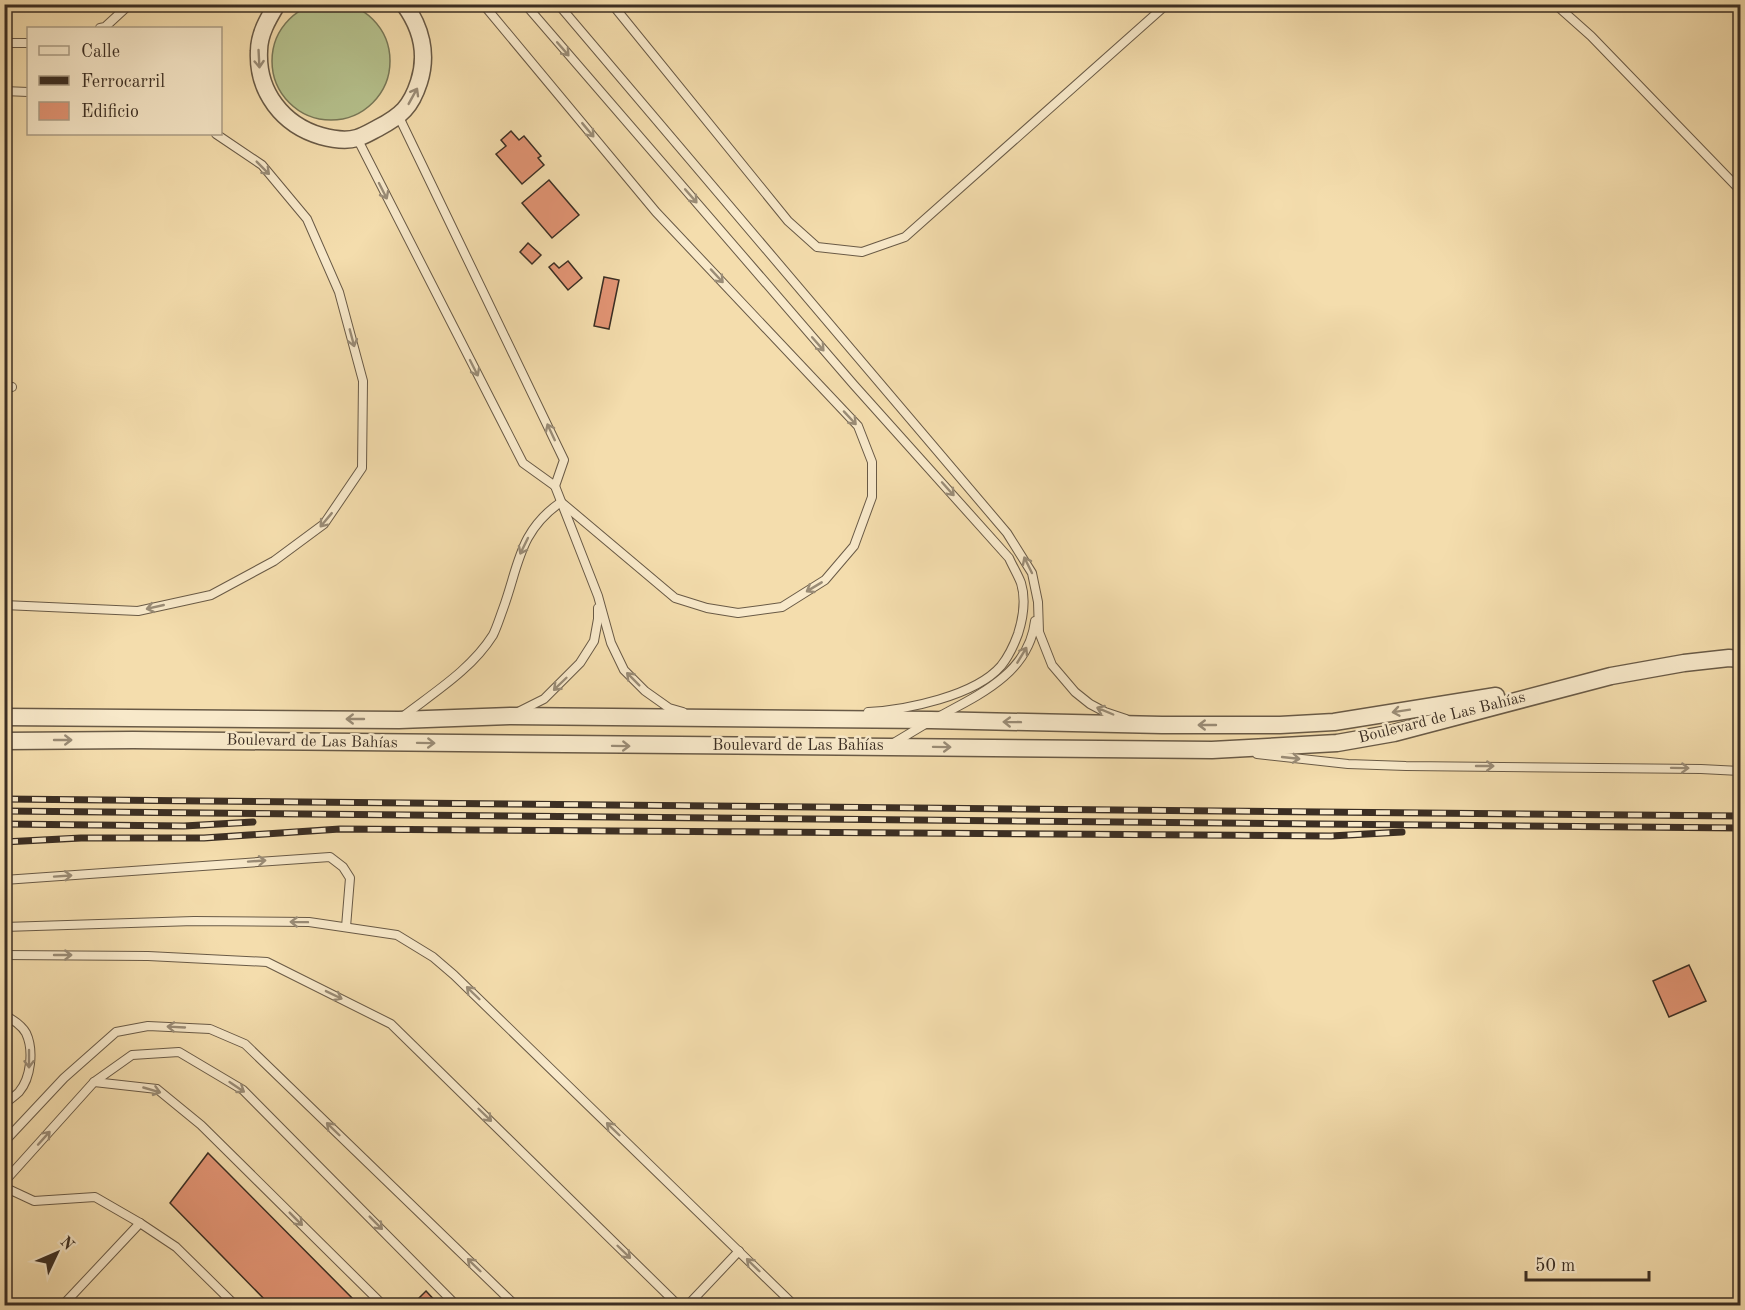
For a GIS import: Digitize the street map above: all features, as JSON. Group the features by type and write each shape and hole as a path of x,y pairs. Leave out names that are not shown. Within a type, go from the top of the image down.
{"street":[{"path":"277,4 264,25 258,50 260,75 270,99 286,118 307,132 332,139 357,138 399,117 415,95 423,70 423,43 414,18 404,4"},
{"name":"Boulevard de Las Bahías","path":"4,741 145,740 1212,750 1337,743 1383,735 1640,670 1729,658 1740,659"},
{"name":"Boulevard de Las Bahías","path":"4,717 399,720 512,716 1280,725 1334,722 1583,683"}],"lane":[{"path":"101,27 130,4"},
{"path":"483,4 656,212 858,426 872,462 873,497 854,546 825,580 782,607 738,613 707,608 675,598 561,502"},
{"path":"525,4 854,385 1009,558 1022,585"},
{"path":"558,4 1007,533 1032,573 1038,602 1039,632 1052,665 1075,692 1090,704 1125,718 1162,725"},
{"path":"612,4 788,221 817,247 862,252 905,237 1167,4"},
{"path":"1555,4 1591,36 1740,190"},
{"path":"4,43 27,43"},
{"path":"4,92 27,92"},
{"path":"399,117 564,460 555,486"},
{"path":"4,605 138,611 211,595 274,561 324,524 362,468 363,381 339,292 307,219 262,165 217,135"},
{"path":"357,138 523,463 555,486 598,596 611,643 624,670 645,691 669,708 701,718"},
{"path":"399,720 471,663 494,633 512,585 520,554 533,528 546,513 561,502"},
{"path":"755,719 890,711 927,704 968,688 1000,667 1013,648 1022,622 1024,603 1022,585 1007,533"},
{"path":"512,716 543,699 580,663 594,641 598,619 598,596"},
{"path":"889,746 931,720 984,692 1009,673 1024,655 1035,626 1038,602"},
{"path":"1212,750 1348,764 1701,768 1740,771"},
{"path":"4,880 330,857 343,867 351,878 346,927"},
{"path":"4,927 194,921 309,922 397,935 433,957 795,1305"},
{"path":"4,955 148,956 267,962 391,1024 679,1305"},
{"path":"4,1016 12,1019 26,1033 31,1058 28,1077 20,1092 4,1104"},
{"path":"4,1142 64,1078 116,1032 148,1026 210,1029 245,1044 516,1305"},
{"path":"4,1182 94,1082 132,1055 179,1052 243,1090 457,1305"},
{"path":"94,1082 157,1089 201,1125 384,1305"},
{"path":"4,1187 34,1202 95,1197 176,1247 236,1305"},
{"path":"62,1305 140,1223"},
{"path":"687,1305 739,1251"}],"green space":[{"path":"331,2 354,6 373,19 386,38 390,61 386,84 373,103 354,116 331,120 308,116 289,103 276,84 272,61 276,38 289,19 308,6"}],"building":[{"path":"511,131 519,140 524,136 541,156 538,158 544,165 522,184 496,154 506,146 501,140"},
{"path":"549,180 579,215 552,238 522,203"},
{"path":"528,243 541,255 532,264 520,252"},
{"path":"568,261 582,278 568,290 549,267 554,263 559,268"},
{"path":"604,277 619,280 609,329 594,326"},
{"path":"1689,965 1706,1001 1669,1017 1653,981"},
{"path":"208,1153 360,1306 271,1306 170,1203"},
{"path":"426,1291 440,1306 411,1306"}],"railway":[{"path":"4,799 1740,816"},
{"path":"4,811 1740,828"},
{"path":"4,824 184,826 253,822"},
{"path":"4,842 81,838 204,838 340,829 1331,836 1402,832"}]}
